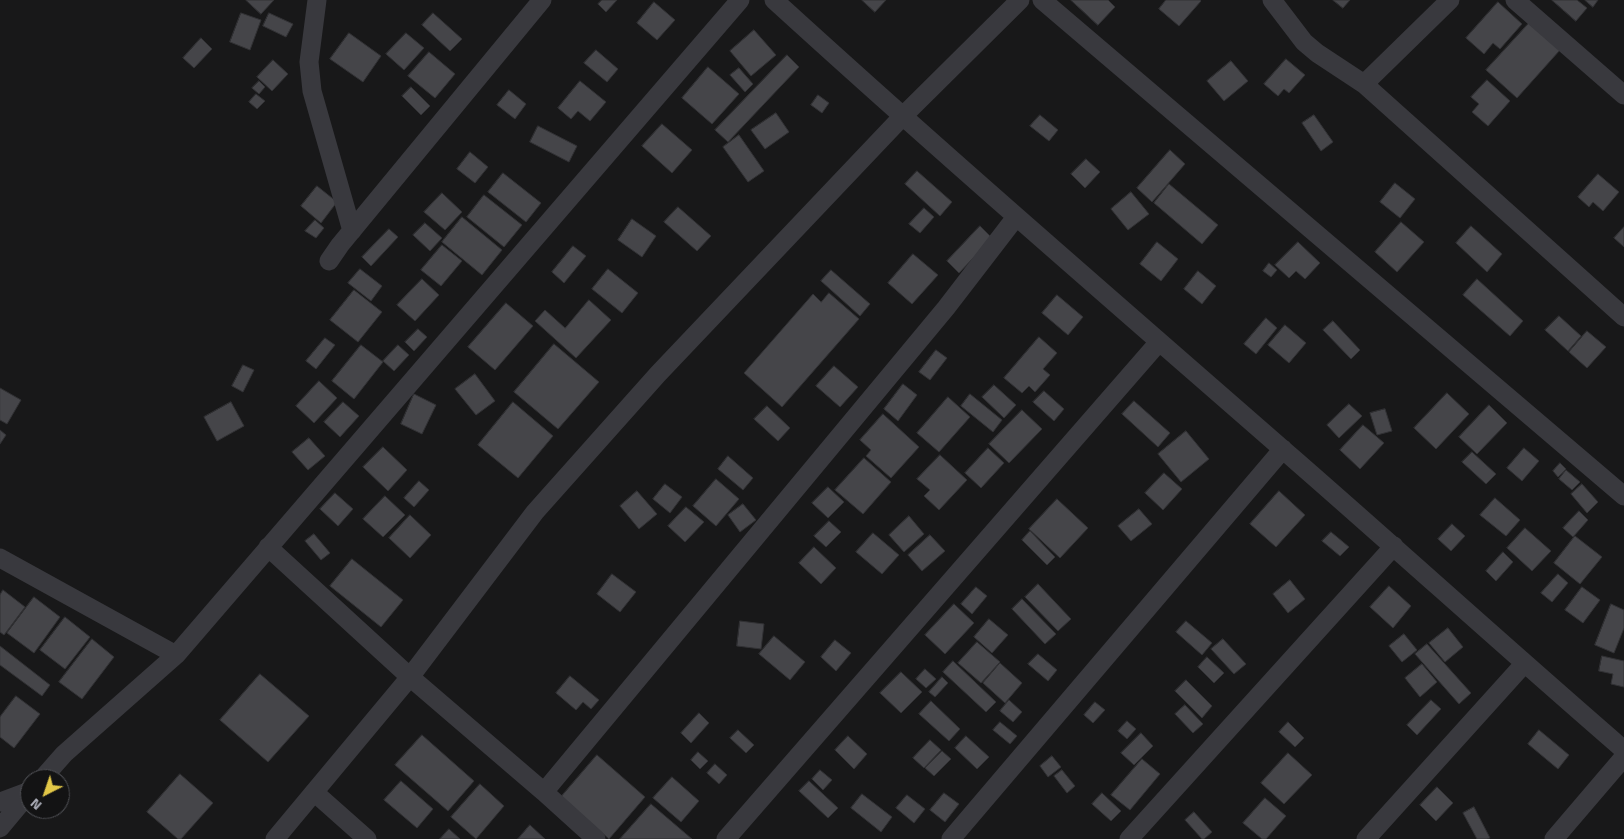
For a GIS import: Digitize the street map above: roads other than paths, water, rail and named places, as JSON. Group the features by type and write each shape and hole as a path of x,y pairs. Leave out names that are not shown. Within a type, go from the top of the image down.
{"street":[{"path":"317,0 309,62 312,91 352,232"},
{"path":"328,261 542,0"},
{"path":"51,769 64,754 176,655 740,0"},
{"path":"774,0 902,117 1394,546 1524,664 1624,750"},
{"path":"275,839 410,678 535,512 658,374 902,117 1020,0"},
{"path":"1042,0 1624,496"},
{"path":"1272,0 1304,42 1364,84 1624,317"},
{"path":"1364,84 1450,0"},
{"path":"1515,0 1624,95"},
{"path":"544,792 946,308 1016,217"},
{"path":"726,839 1159,342"},
{"path":"951,839 1283,449"},
{"path":"1129,839 1394,546"},
{"path":"268,547 410,678 544,792 596,839"},
{"path":"0,558 176,655"},
{"path":"1366,839 1524,664"},
{"path":"1554,839 1624,757"},
{"path":"314,792 367,839"},
{"path":"0,802 20,795"},
{"path":"0,828 20,803"}]}
